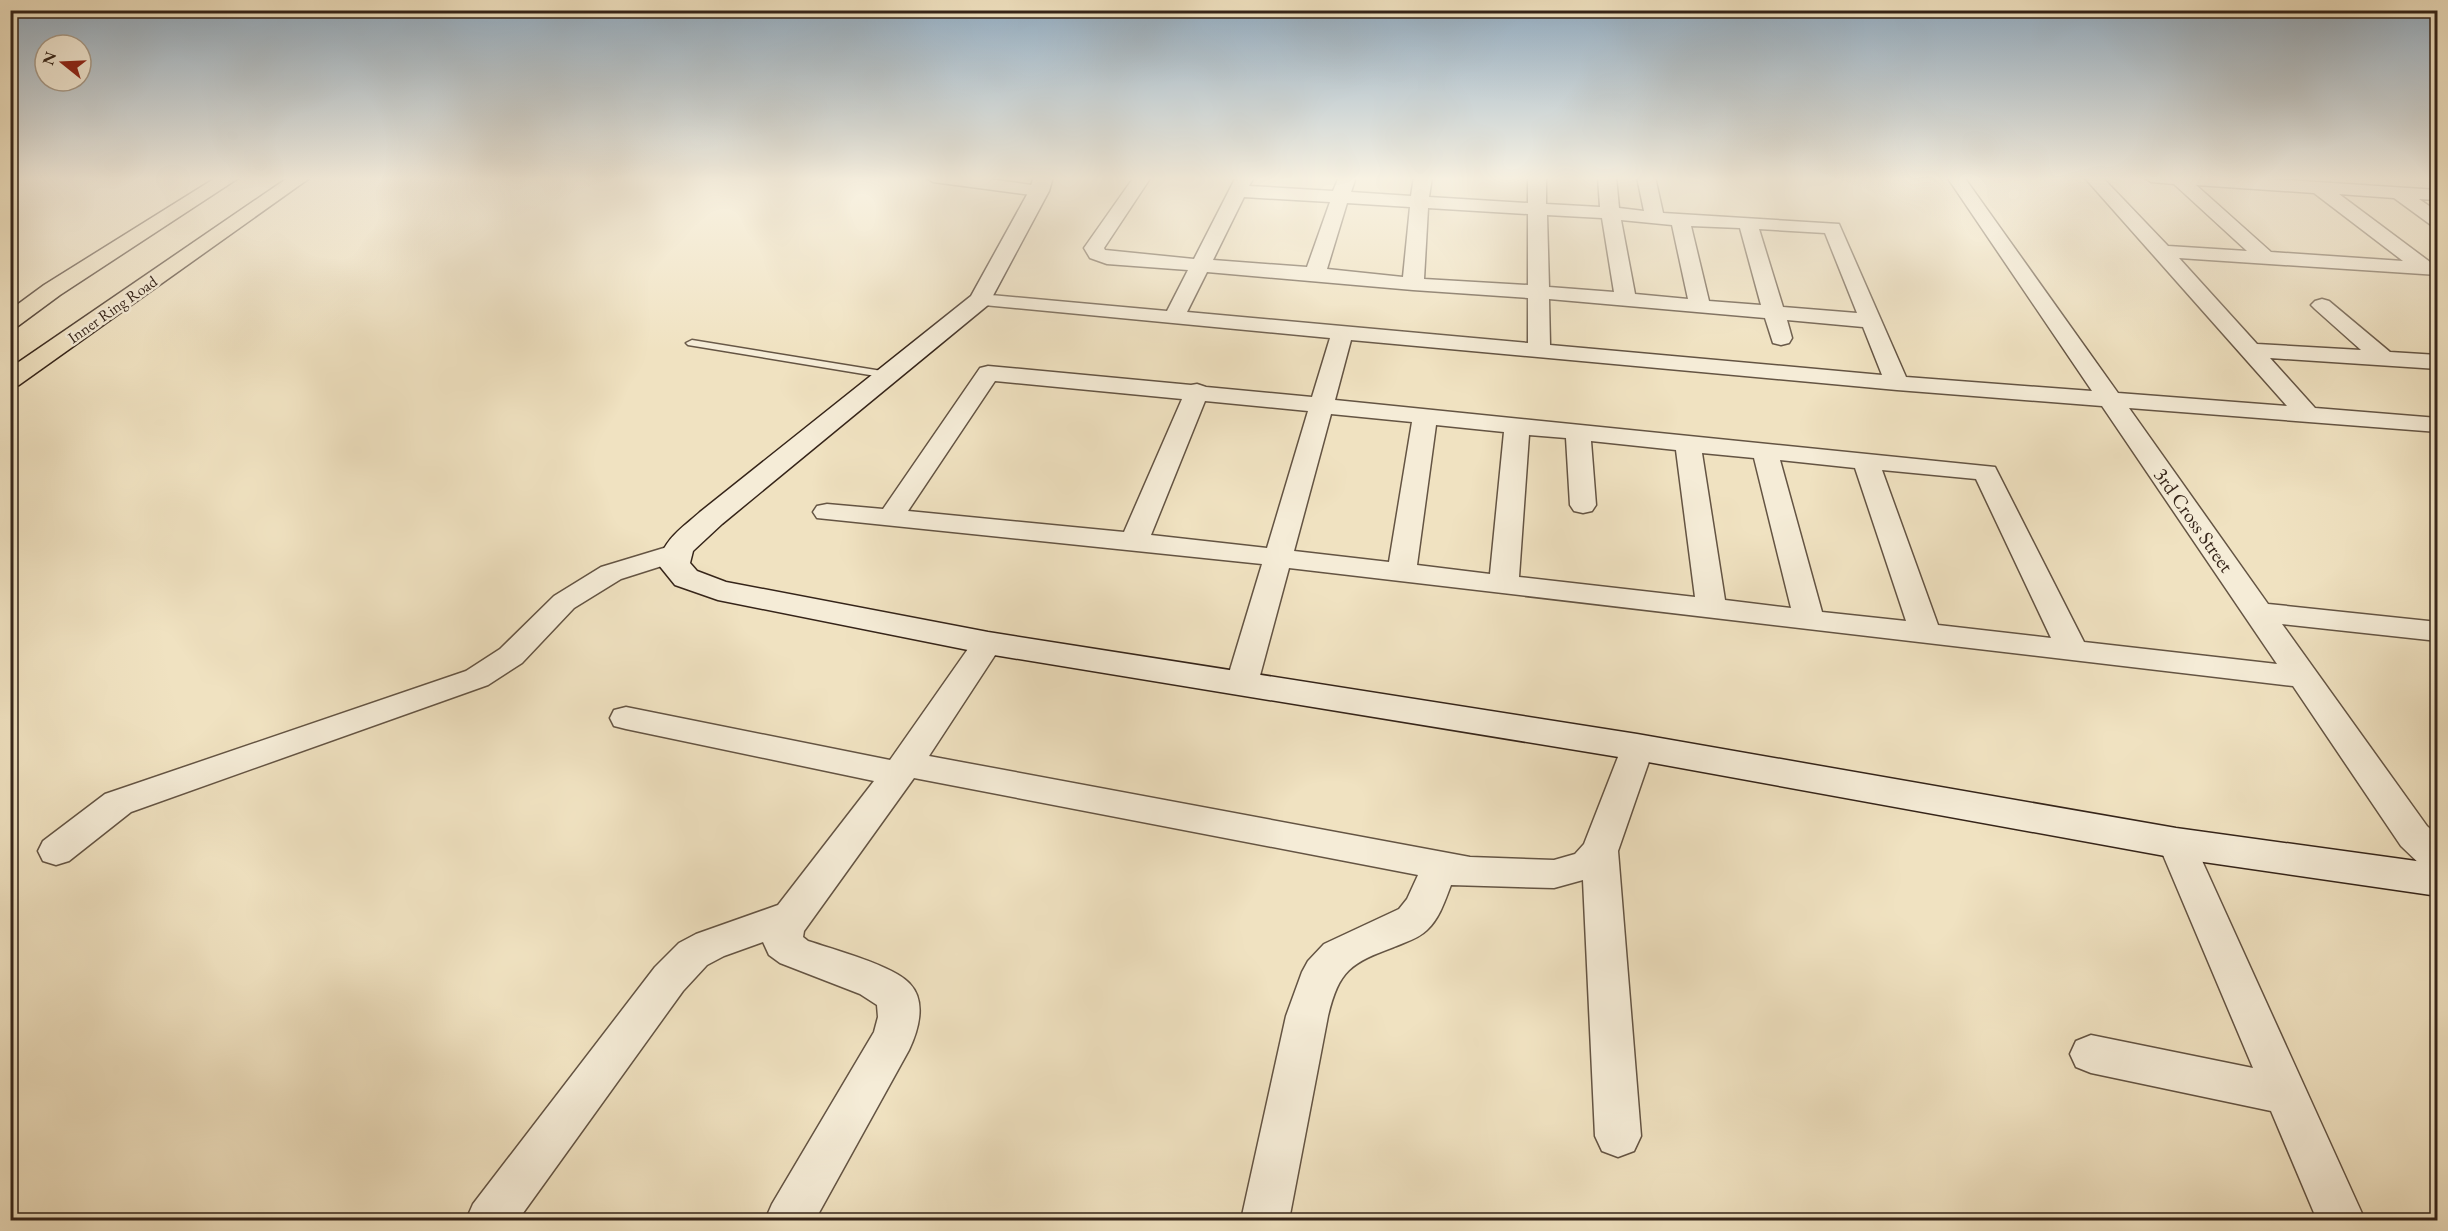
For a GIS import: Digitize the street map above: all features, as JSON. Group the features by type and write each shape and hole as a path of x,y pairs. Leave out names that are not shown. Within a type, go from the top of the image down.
{"main road":[{"path":"10,321 52,290 140,234"},
{"name":"Inner Ring Road","path":"10,380 219,234"}],"street":[{"path":"1015,234 980,300 711,518 678,548 674,564 686,578 718,590 988,643 1637,747 2176,843 2438,880"},
{"path":"1103,234 1094,248 1097,254 1107,258 1537,292 1700,306 1774,315 1870,321"},
{"path":"1174,318 1216,234"},
{"path":"1315,274 1328,234"},
{"path":"1413,284 1417,234"},
{"path":"1536,234 1539,351"},
{"path":"1614,234 1626,300"},
{"path":"1684,234 1700,306"},
{"path":"1751,234 1781,338"},
{"path":"1835,234 1897,383"},
{"name":"3rd Cross Street","path":"1995,234 2414,836 2438,859"},
{"path":"2146,234 2308,415"},
{"path":"2240,234 2265,257"},
{"path":"2382,234 2433,272"},
{"path":"2162,251 2265,257 2433,272"},
{"path":"980,300 1897,383 2438,425"},
{"path":"2322,304 2383,358"},
{"path":"1242,683 1342,333"},
{"path":"2250,350 2438,362"},
{"path":"890,518 988,373 1197,391 1425,418 1986,472 2073,651"},
{"path":"1134,541 1197,391"},
{"path":"1402,572 1425,418"},
{"path":"1504,584 1517,426"},
{"path":"1578,432 1583,505"},
{"path":"1688,442 1711,609"},
{"path":"1765,450 1809,620"},
{"path":"1866,462 1926,634"},
{"path":"827,512 1134,541 2302,677"},
{"path":"56,851 118,803 166,784 477,678 511,656 564,602 611,573 677,552"},
{"path":"2259,612 2438,632"},
{"path":"789,1221 894,1037 899,1017 896,996 874,982 794,952 783,944 784,931 792,916 902,769 988,643"},
{"path":"626,718 1465,869 1554,874 1587,865 1600,851"},
{"path":"1618,1136 1600,851 1637,747"},
{"path":"2176,843 2341,1221"},
{"path":"1265,1221 1309,1007 1313,990 1323,969 1352,946 1397,929 1413,920 1424,906 1437,875 1465,869"},
{"path":"490,1221 669,979 693,954 733,934 792,916"},
{"path":"2091,1054 2285,1094"}],"lane":[{"path":"692,343 888,375"}]}
